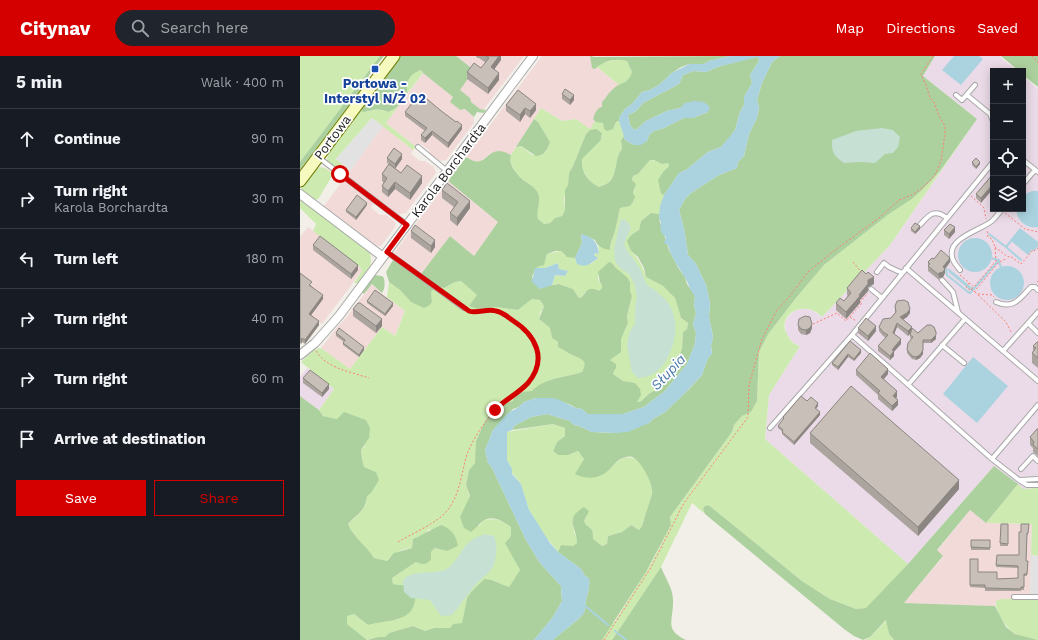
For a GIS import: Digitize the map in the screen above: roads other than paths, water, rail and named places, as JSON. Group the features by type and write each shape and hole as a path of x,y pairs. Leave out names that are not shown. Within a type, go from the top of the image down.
{"main road":[{"name":"Portowa","path":"300,181 394,56"}],"street":[{"name":"Karola Borchardta","path":"301,353 312,345 339,316 533,56"},
{"path":"300,194 385,254"}],"lane":[{"path":"956,95 962,100 975,86"},
{"path":"967,95 990,114"},
{"path":"418,148 447,171"},
{"path":"318,157 407,225"},
{"path":"1026,163 1036,171 1026,181"},
{"path":"770,428 852,335 990,166"},
{"path":"959,272 951,253 955,244 961,238 987,224 999,212"},
{"path":"920,225 933,213 938,213 947,218"},
{"path":"385,254 464,308"},
{"path":"877,272 884,263 889,268 902,273"},
{"path":"906,268 1038,381"},
{"path":"942,280 953,292 958,313"},
{"path":"996,302 1000,304 1009,304 1018,301 1031,287 1035,287 1038,290"},
{"path":"871,289 882,298"},
{"path":"1003,351 1038,312"},
{"path":"908,385 965,319"},
{"path":"1028,323 1038,333"},
{"path":"852,335 992,459 1026,485 1038,485"},
{"path":"942,345 964,363"},
{"path":"992,459 1038,405"},
{"path":"1021,469 1032,456 1038,461"},
{"path":"1019,480 1038,479"},
{"path":"1014,597 1038,597"}],"water":[{"path":"730,56 780,56 772,62 762,83 757,100 759,108 757,118 749,134 744,156 738,162 737,168 719,175 691,193 685,199 679,210 688,255 696,264 706,285 710,303 709,316 713,337 711,346 712,354 708,358 702,375 665,412 649,423 628,432 592,432 574,425 570,421 547,414 531,417 514,426 512,430 507,432 507,460 512,469 512,474 521,484 529,510 550,543 558,552 581,569 585,576 589,578 589,589 584,613 553,640 534,640 553,617 562,601 561,586 540,563 526,540 491,466 488,463 485,450 493,430 508,413 519,407 524,402 536,398 551,398 582,409 588,414 623,414 644,407 665,391 687,364 695,344 696,333 693,324 696,314 694,304 695,296 668,245 664,243 666,237 661,230 661,222 659,219 660,206 664,195 679,173 686,170 708,152 721,147 735,130 740,112 744,105 744,97 752,83 750,75 759,61 758,57 717,67 706,72 694,71 683,75 679,84 643,103 636,111 628,115 630,125 634,130 646,121 667,111 680,108 685,103 695,101 704,102 710,107 708,112 693,118 684,118 664,128 654,131 649,135 647,141 641,145 634,145 625,140 619,121 620,116 626,108 632,104 642,92 659,85 672,73 689,64 704,64 709,61"},
{"path":"954,56 979,56 983,59 961,85 942,70"},
{"path":"1032,191 1038,191 1038,227 1030,227 1026,225 1018,217 1017,212 1026,212 1026,194"},
{"path":"1020,228 1038,242 1038,246 1034,251 1030,248 1032,250 1028,255 1010,240"},
{"path":"581,234 594,240 599,254 595,253 594,255 598,258 586,265 577,264 575,258 582,243"},
{"path":"972,238 978,238 987,243 991,249 991,261 987,267 978,272 972,272 963,267 958,258 958,252 963,243"},
{"path":"558,263 559,269 568,271 565,276 555,275 552,285 540,289 532,282 535,268 545,268"},
{"path":"1007,266 1019,271 1024,283 1019,295 1007,300 995,295 990,283 995,271"},
{"path":"973,357 1008,386 977,423 943,394"}],"waterway":[{"path":"989,234 1006,247 1011,241"},
{"path":"1006,247 1021,260"},
{"path":"991,258 998,260 1001,267"},
{"path":"947,269 947,275 970,293 999,260"},
{"path":"949,270 969,288 974,289"},
{"path":"949,270 971,288"},
{"path":"583,604 608,625"},
{"path":"615,631 626,640"}],"place":[{"name":"Portowa - Interstyl N/Ż 02","path":"375,69"}],"water label":[{"name":"Słupia","path":"668,372"}]}
